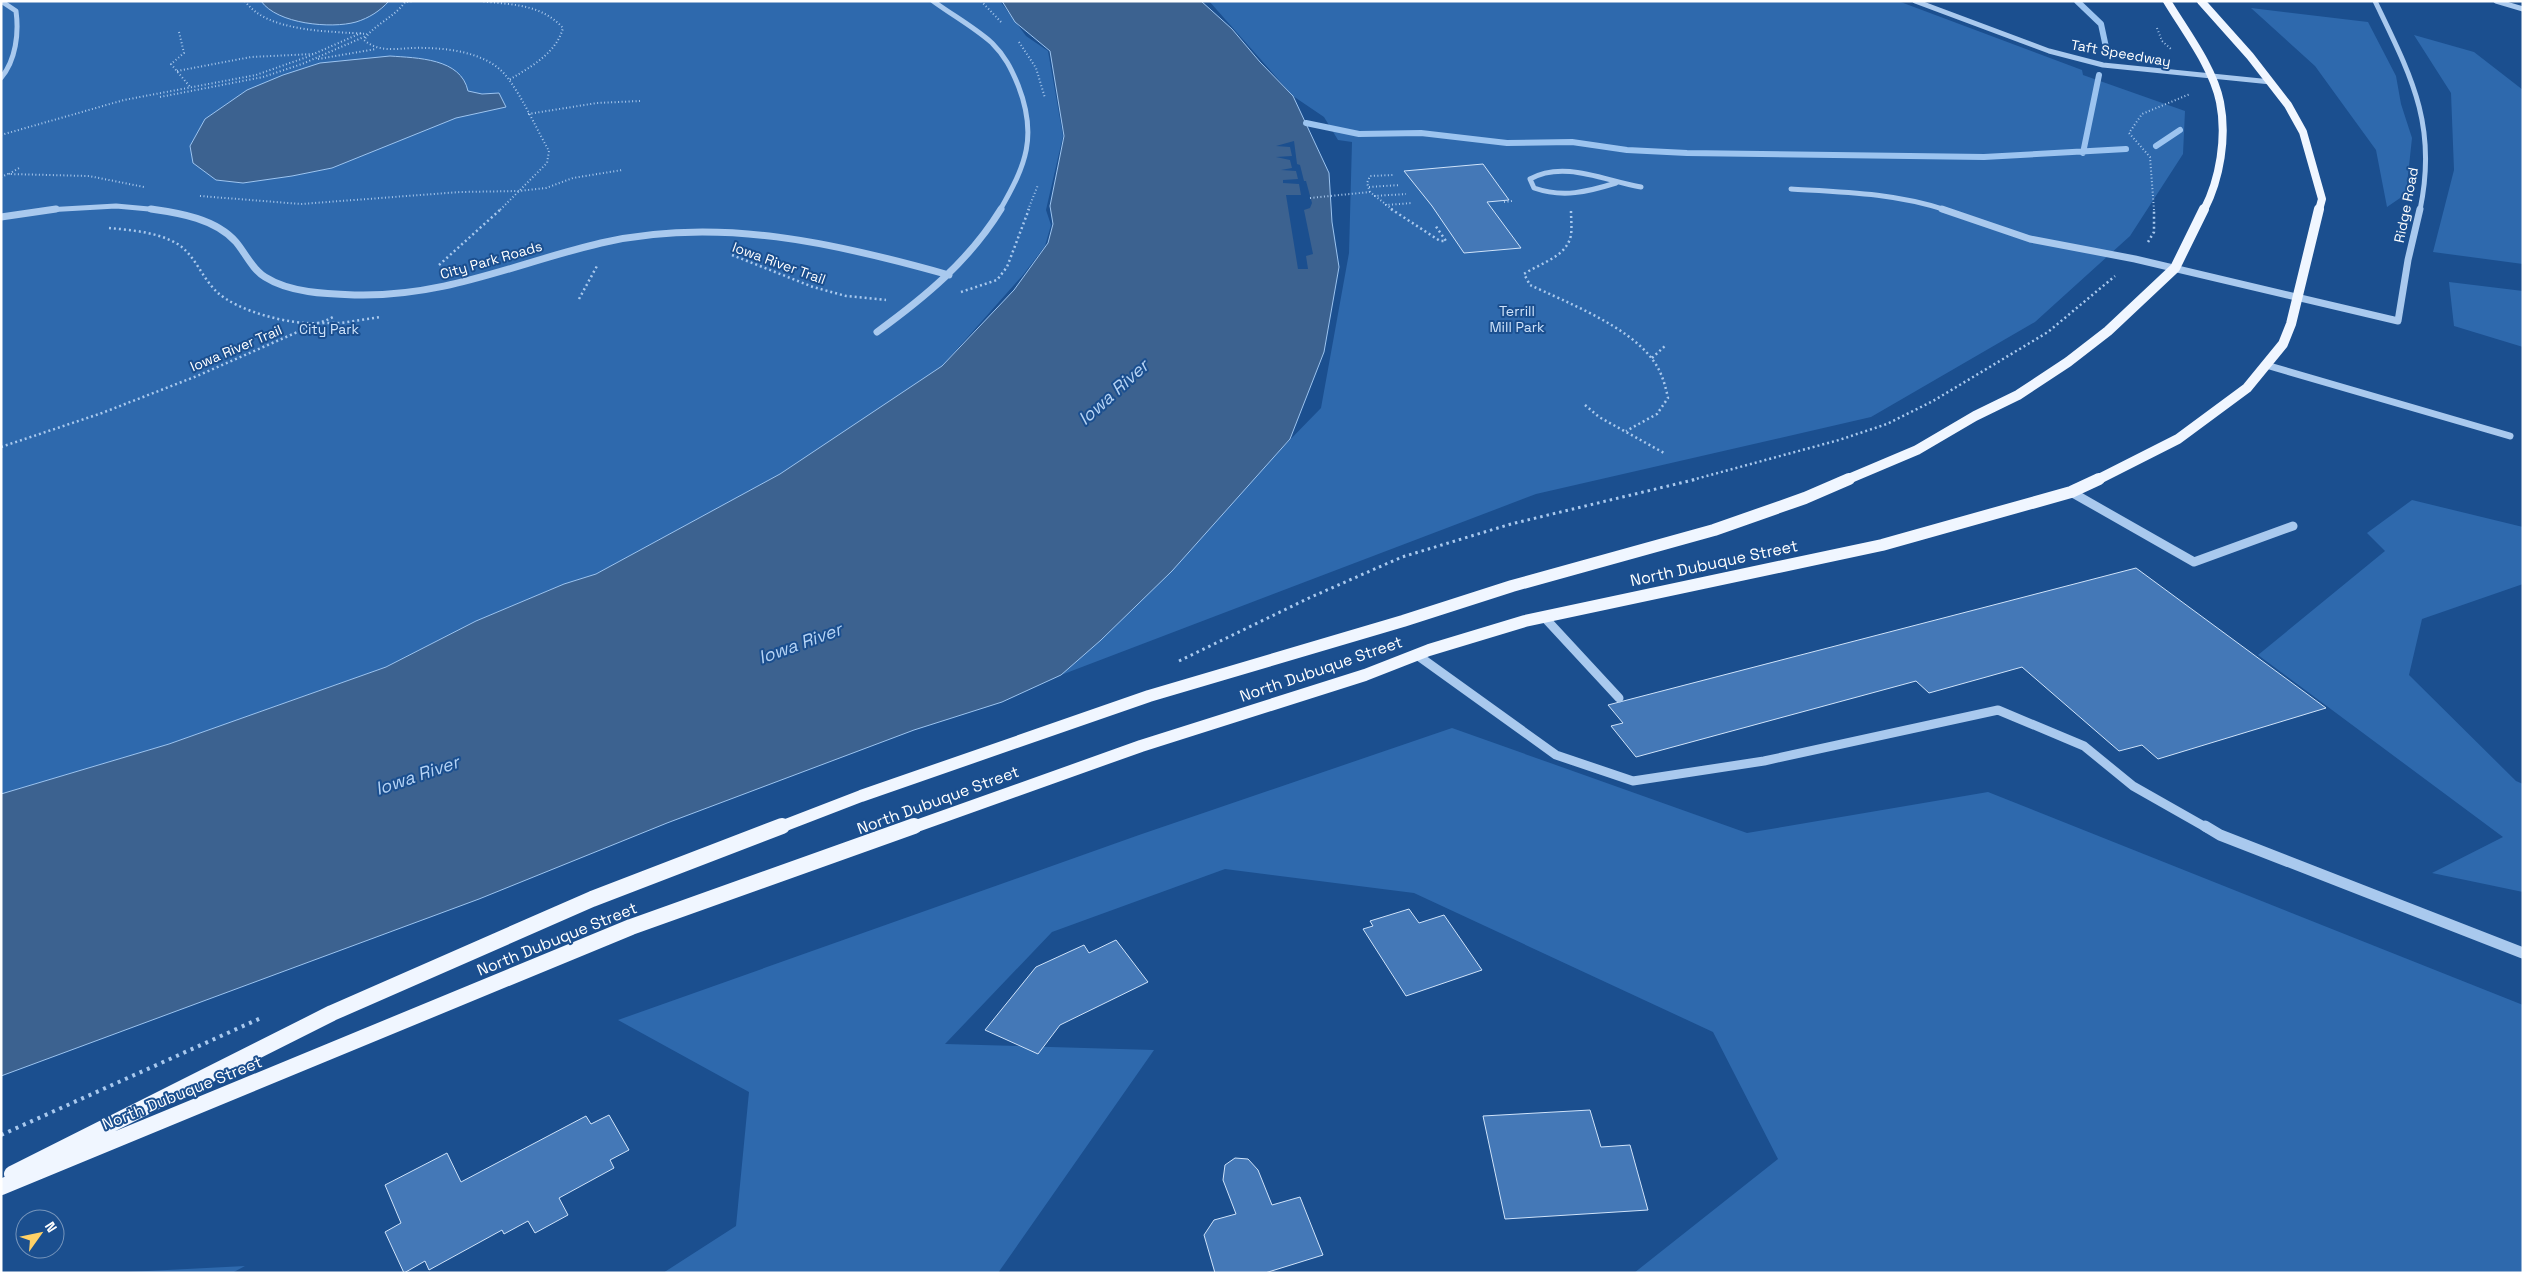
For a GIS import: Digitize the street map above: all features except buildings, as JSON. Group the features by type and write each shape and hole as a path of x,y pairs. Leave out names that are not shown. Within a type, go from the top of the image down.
{"main road":[{"name":"North Dubuque Street","path":"1,1180 332,1013 592,899 861,796 1149,696 1403,622 1512,586 1672,543 1805,498 1917,450 1975,416 2018,395 2068,362 2108,331 2175,268 2207,204 2222,152 2220,102 2204,61 2167,1"},
{"name":"North Dubuque Street","path":"1,1187 631,927 1100,760 1365,675 1417,655 1544,617 1882,545 2071,492 2128,466 2178,439 2247,388 2283,344 2298,296 2322,199 2303,132 2288,105 2271,82 2201,1"}],"street":[{"path":"1,1 16,11 18,19 11,66 1,78"},
{"path":"877,332 949,275 981,237 1002,206 1022,162 1029,135 1027,110 1008,62 996,47 972,26 933,1"},
{"name":"Taft Speedway","path":"1915,1 2049,51 2103,65 2172,74 2271,82"},
{"name":"Ridge Road","path":"2298,296 2398,321 2408,262 2426,182 2427,139 2424,118 2411,79 2375,1"},
{"path":"2496,1 2523,9"},
{"path":"1616,183 1573,196 1560,196 1534,188 1530,179 1541,173 1558,170 1641,187"},
{"path":"1791,189 1873,193 1918,201 2030,239 2135,259 2298,296"},
{"name":"City Park Roads","path":"1,217 50,210 119,208 153,210 185,216 225,233 239,244 255,269 268,279 289,286 342,294 405,293 437,288 469,282 546,256 604,242 661,233 693,231 762,233 791,237 911,264 949,275"},
{"path":"2266,365 2510,436"},
{"path":"2071,492 2194,562 2293,526"},
{"path":"1544,617 1619,698"},
{"path":"1417,655 1556,755 1633,781 1764,761 1998,710 2084,746 2133,786 2220,835 2523,954"}],"path":[{"path":"245,1 246,5 255,12 275,23 367,35"},
{"path":"160,97 263,76 308,61 367,35 398,12 405,2 415,1"},
{"path":"480,1 538,8 548,13 563,28 562,36 556,45 509,80"},
{"path":"981,1 1006,27"},
{"path":"1170,665 1309,598 1402,557 1511,524 1697,479 1839,440 1886,424 1934,401 2048,332 2141,254 2154,232 2153,185 2150,157 2129,133 2142,114 2191,95 2172,74 2179,59 2162,41 2156,22"},
{"path":"179,32 184,53 171,64 193,91"},
{"path":"1,135 124,100 256,75 315,54 361,33"},
{"path":"367,35 364,40 369,46 378,49"},
{"path":"1018,41 1030,54 1042,82 1045,99"},
{"path":"308,61 378,49 420,48 468,54 500,68 509,80 549,151 547,163 470,239 438,266"},
{"path":"177,71 251,57 326,54"},
{"path":"528,114 597,103 640,101"},
{"path":"1,177 21,167"},
{"path":"196,195 301,204 460,192 519,191 546,188 573,178 622,170"},
{"path":"8,174 89,176 145,187"},
{"path":"1393,175 1370,176 1370,192 1385,205 1440,241 1446,241 1435,225"},
{"path":"960,292 997,280 1007,267 1038,182"},
{"path":"1369,187 1400,185"},
{"path":"1310,198 1370,192"},
{"path":"1374,196 1406,194"},
{"path":"1504,202 1512,202"},
{"path":"1385,205 1412,203"},
{"path":"1572,204 1570,242 1559,254 1532,267 1524,274 1530,285 1603,320 1652,358 1664,380 1668,398 1657,414 1626,431"},
{"path":"104,228 137,231 176,243 189,254 218,293 237,306 270,317 318,323 341,314"},
{"path":"579,299 598,264 604,242"},
{"name":"Iowa River Trail","path":"726,253 813,287 846,296 885,300 919,300"},
{"name":"Iowa River Trail","path":"1,447 102,413 197,376 318,323 341,323 381,316"},
{"path":"1652,358 1656,352 1666,345"},
{"path":"1585,405 1591,413 1603,422 1626,431 1664,453"},
{"path":"1,1135 269,1014"}],"green space":[{"name":"City Park","path":"1,1 1000,1 1026,36 1048,51 1063,136 1046,210 1051,225 1045,246 1023,275 942,366 780,474 596,574 564,584 476,621 386,667 169,744 1,794"},
{"name":"Terrill Mill Park","path":"1209,1 1898,1 2082,70 2083,75 2185,111 2183,154 2130,236 2035,322 1871,417 1536,494 1061,675 1321,408 1349,253 1352,142 1338,140 1324,117 1293,96"},
{"path":"2251,8 2368,22 2396,76 2401,104 2412,138 2406,194 2387,207 2376,150 2315,66"},
{"path":"2414,35 2474,52 2523,90 2523,264 2433,252 2454,170 2451,93"},
{"path":"2449,282 2523,291 2523,347 2454,326"},
{"path":"2412,500 2523,527 2523,584 2422,619 2409,675 2516,781 2523,784 2523,892 2432,873 2503,837 2258,655 2385,551 2367,533"},
{"path":"1452,728 1747,833 1988,792 2523,1005 2523,1273 1634,1273 1778,1159 1713,1032 1414,893 1225,869 1052,932 945,1044 1154,1050 998,1273 663,1273 736,1226 749,1092 618,1020 1139,835"},
{"path":"245,1266 232,1273 109,1273"}],"water":[{"path":"261,1 389,1 378,11 356,22 333,25 291,20 269,9"},
{"name":"Iowa River","path":"1002,1 1201,1 1232,29 1260,62 1293,96 1329,173 1332,222 1339,267 1324,352 1290,439 1172,571 1101,640 1061,675 1002,702 914,730 667,823 479,899 1,1076 1,794 169,744 386,667 476,621 564,584 596,574 780,474 942,366 1014,290 1048,243 1053,224 1050,206 1064,136 1050,51 1015,22"},
{"path":"390,56 425,59 447,66 457,72 464,80 468,91 482,94 499,93 506,107 456,118 332,168 292,176 243,183 216,180 193,163 190,146 205,119 247,90 283,75 320,63"}],"pier":[{"path":"1294,141 1297,164 1300,165 1312,203 1310,208 1304,210 1313,254 1306,256 1308,269 1298,269 1286,195 1301,195 1299,184 1283,183 1283,180 1298,179 1296,171 1281,170 1292,168 1290,160 1276,157 1292,156 1290,147 1276,146"}],"waterway":[{"path":"2077,1 2101,24 2107,52"},
{"path":"2083,151 2099,75"},
{"path":"1306,123 1359,134 1421,133 1507,143 1572,142 1627,150 1687,153 1984,157 2083,151"},
{"path":"2156,146 2180,130"},
{"path":"2083,151 2126,149"}]}
